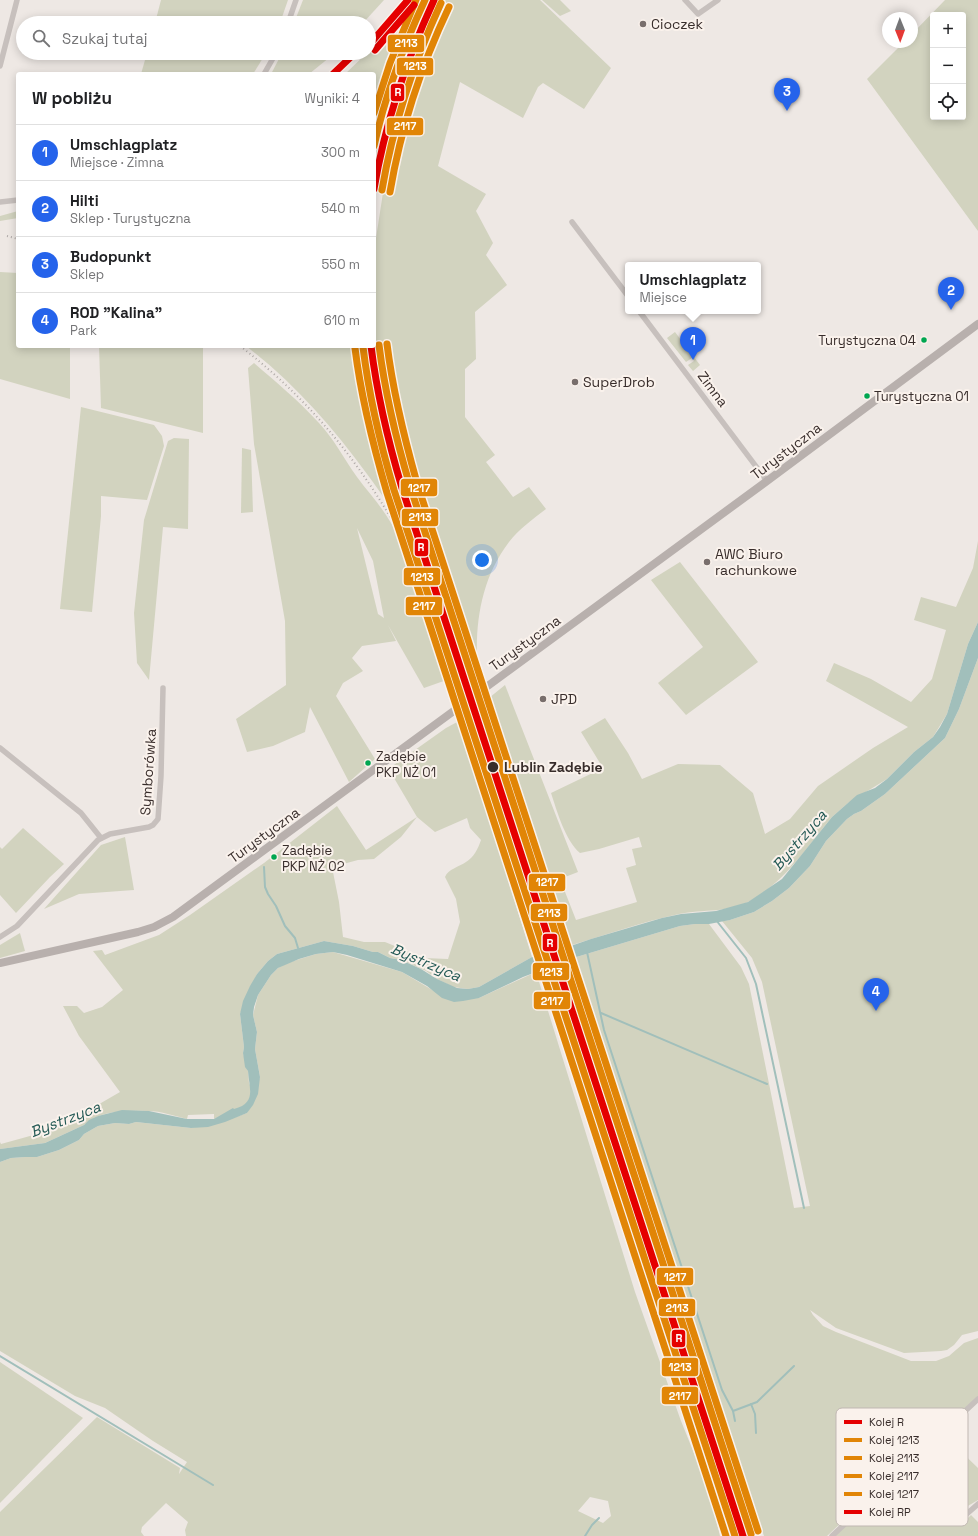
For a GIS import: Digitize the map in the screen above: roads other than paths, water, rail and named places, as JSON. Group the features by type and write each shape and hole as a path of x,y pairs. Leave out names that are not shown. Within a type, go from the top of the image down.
{"main road":[{"name":"Turystyczna","path":"0,964 138,932 157,926 173,917 767,482 978,324"}],"street":[{"path":"0,66 16,0"},
{"path":"290,16 296,0"},
{"path":"685,0 698,14 718,0"},
{"path":"265,72 272,60"},
{"path":"0,202 16,200"},
{"path":"572,222 625,292"},
{"name":"Zimna","path":"641,314 767,482"},
{"name":"Symborówka","path":"0,938 17,926 78,859 101,838 115,833 149,827 158,819 162,766 163,688"},
{"path":"0,748 81,813 101,838"},
{"path":"968,1408 978,1399"},
{"path":"968,1513 978,1504"},
{"path":"832,1536 843,1526"}],"water":[{"path":"978,622 978,658 959,709 945,738 885,794 847,819 826,841 810,866 789,888 754,912 730,920 709,924 680,926 573,958 523,977 479,998 454,1002 442,998 427,986 402,972 347,955 333,952 316,954 299,959 278,968 271,975 258,995 253,1015 257,1032 255,1049 260,1077 258,1094 247,1113 208,1127 191,1128 136,1122 129,1124 115,1123 98,1126 84,1134 79,1140 59,1150 37,1157 11,1158 0,1162 0,1149 45,1143 84,1125 89,1120 98,1116 122,1110 149,1111 187,1119 214,1119 233,1108 234,1109 246,1103 249,1099 250,1089 248,1071 245,1067 243,1053 244,1047 240,1014 243,1001 257,974 268,961 277,954 324,941 353,946 378,952 390,958 401,960 457,988 468,989 479,987 532,957 662,918 681,914 716,911 748,902 782,879 832,817 857,795 875,788 887,779 914,752 933,737 947,714 968,644"}],"waterway":[{"path":"264,867 265,887 285,926 295,938 298,948"},
{"path":"716,920 746,958 756,984 804,1208"},
{"path":"587,952 604,1030 722,1390 733,1411 757,1402 794,1366"},
{"path":"601,1013 767,1084"},
{"path":"0,1356 213,1485"},
{"path":"751,1404 755,1414 756,1433"},
{"path":"733,1411 735,1421"},
{"path":"585,1536 592,1525 599,1518"}],"railway":[{"path":"7,236 16,238"},
{"path":"242,348 281,380 317,417 349,456 378,498 404,542 427,588 448,636 466,685"}],"rail line":[{"name":"R","path":"376,37 408,0"},
{"name":"1217","path":"376,107 390,63 416,0"},
{"name":"2113","path":"376,136 395,72 425,0"},
{"name":"R","path":"376,179 390,116 414,46 434,0"},
{"name":"1213","path":"382,190 392,142 405,95 441,3"},
{"name":"RP","path":"376,49 414,5"},
{"name":"2117","path":"390,192 400,144 413,97 449,7"},
{"name":"R","path":"335,72 348,60"},
{"name":"1217","path":"387,344 399,414 417,483 758,1531"},
{"name":"2113","path":"379,345 384,381 400,451 410,486 751,1534"},
{"name":"2117","path":"355,348 368,421 387,493 726,1536"},
{"name":"1213","path":"363,348 368,383 384,455 394,490 735,1536"},
{"name":"R","path":"371,348 376,382 392,453 402,488 743,1536"}],"place":[{"name":"Cioczek","path":"643,24"},
{"name":"Budopunkt","path":"787,111"},
{"name":"Hilti","path":"951,310"},
{"name":"Turystyczna 04","path":"924,340"},
{"name":"Umschlagplatz","path":"693,360"},
{"name":"SuperDrob","path":"575,382"},
{"name":"Turystyczna 01","path":"867,396"},
{"name":"AWC Biuro rachunkowe","path":"707,562"},
{"name":"JPD","path":"543,699"},
{"name":"Zadębie PKP NŻ 01","path":"368,763"},
{"name":"Lublin Zadębie","path":"493,767"},
{"name":"Zadębie PKP NŻ 02","path":"274,857"},
{"name":"ROD \"Kalina\"","path":"876,1011"}],"water label":[{"name":"Bystrzyca","path":"799,840"},
{"name":"Bystrzyca","path":"426,962"},
{"name":"Bystrzyca","path":"65,1119"}]}
